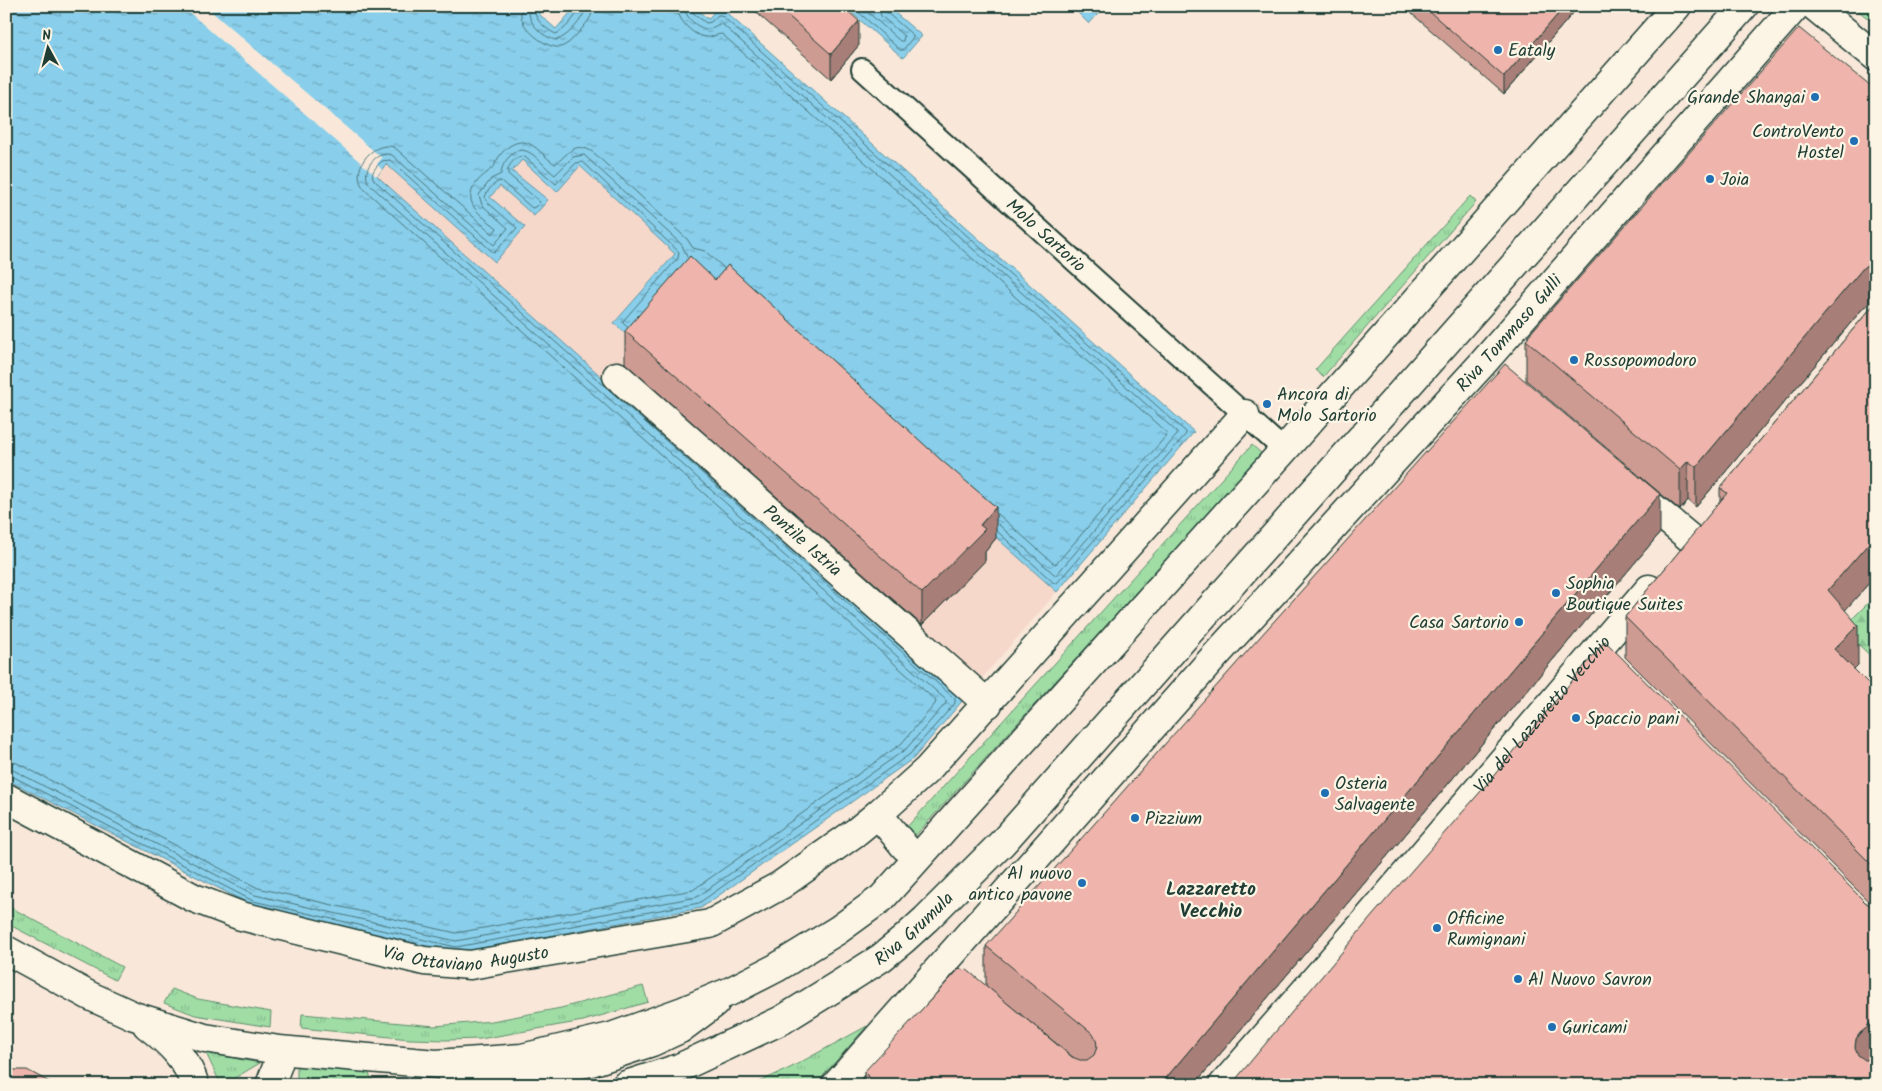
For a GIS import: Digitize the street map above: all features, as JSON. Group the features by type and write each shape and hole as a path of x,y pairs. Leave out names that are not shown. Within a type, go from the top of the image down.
{"street":[{"path":"6,950 90,996 134,1016 214,1040 279,1050 436,1064 522,1058 611,1037 731,991 776,968 831,934 882,898 1284,450 1677,6"},
{"name":"Riva Grumula","path":"626,1085 677,1076 782,1020 867,967 903,940 926,919 1003,842 1744,6"},
{"name":"Riva Tommaso Gulli","path":"836,1085 949,976 1215,656 1482,364 1796,6"},
{"path":"1814,6 1876,57"},
{"path":"1482,364 1504,383"},
{"name":"Pontile Istria","path":"616,376 988,704"},
{"path":"906,847 878,814 927,770 1105,572 1237,408"},
{"name":"Via del Lazzaretto Vecchio","path":"1223,1085 1365,922 1605,659 1669,565 1697,532 1611,472"},
{"name":"Via Ottaviano Augusto","path":"6,800 7,798 194,898 240,916 424,961 470,965 710,924 781,885 856,832 878,814"},
{"path":"451,1085 504,1079 574,1066 652,1042 680,1029 731,991"},
{"path":"134,1016 168,1041 191,1072 195,1085"}],"lane":[{"name":"Molo Sartorio","path":"862,69 1237,408"},
{"path":"1237,408 1284,450"}],"shaded area":[{"path":"521,160 580,166 675,254 614,323 630,337 694,266 1057,592 963,700 376,176 386,164 495,261 525,227 489,197 500,186 548,200 512,171"}],"green space":[{"path":"1857,6 1876,6 1876,25 1855,8"},
{"path":"1470,196 1476,202 1323,377 1315,370"},
{"path":"1252,445 1262,454 915,836 907,827"},
{"path":"1876,595 1876,661 1842,629"},
{"path":"6,905 122,967 115,980 6,923"},
{"path":"643,986 648,1002 583,1021 480,1039 410,1039 301,1028 302,1014 435,1026 492,1021 561,1008"},
{"path":"172,989 198,999 271,1012 270,1027 195,1015 164,1003"},
{"path":"867,1026 815,1085 752,1085 790,1068"},
{"path":"206,1053 260,1063 221,1085"},
{"path":"297,1066 368,1072 375,1085 297,1085"}],"water":[{"path":"6,6 545,6 539,14 556,29 576,6 693,6 708,19 719,6 1194,432 1057,592 694,267 630,338 614,323 675,254 580,166 557,192 522,160 512,171 548,200 534,216 500,186 490,197 525,227 495,262 386,164 377,176 963,700 914,758 701,908 456,953 251,905 6,779"},
{"path":"844,6 887,6 922,36 903,58"},
{"path":"1071,6 1105,6 1089,24"}],"pier":[{"path":"182,6 205,6 382,158 377,164 382,170 376,176"}],"building":[{"path":"777,6 842,6 859,21 831,54"},
{"name":"Eataly","path":"1423,6 1565,6 1504,77"},
{"path":"1799,28 1876,91 1876,262 1864,267 1696,467 1688,461 1680,470 1526,340"},
{"path":"690,256 715,280 728,265 940,459 996,507 980,525 985,529 922,593 625,331"},
{"path":"1876,302 1876,535 1828,590 1858,625 1834,649 1876,691 1876,869 1625,617 1727,493 1720,488"},
{"path":"1505,364 1660,494 1160,1085 862,1085 869,1077 864,1072 960,968 964,971 966,969 1072,1057 1087,1060 1094,1055 1097,1047 1096,1039 1092,1033 986,946"},
{"path":"1605,641 1865,902 1871,906 1876,906 1876,1019 1860,1033 1856,1039 1855,1047 1858,1055 1865,1060 1876,1059 1876,1085 1231,1085 1373,915 1481,791"},
{"path":"6,1065 15,1070 27,1070 55,1085 6,1085"}],"place":[{"name":"Eataly","path":"1498,50"},
{"name":"Grande Shangai","path":"1815,97"},
{"name":"ControVento Hostel","path":"1854,141"},
{"name":"Joia","path":"1710,179"},
{"name":"Rossopomodoro","path":"1574,360"},
{"name":"Ancora di Molo Sartorio","path":"1267,404"},
{"name":"Sophia Boutique Suites","path":"1556,593"},
{"name":"Casa Sartorio","path":"1519,622"},
{"name":"Spaccio pani","path":"1576,718"},
{"name":"Osteria Salvagente","path":"1325,793"},
{"name":"Pizzium","path":"1135,818"},
{"name":"Al nuovo antico pavone","path":"1082,883"},
{"name":"Officine Rumignani","path":"1437,928"},
{"name":"Al Nuovo Savron","path":"1518,979"},
{"name":"Guricami","path":"1552,1027"}],"district":[{"name":"Lazzaretto Vecchio","path":"1211,899"}]}
